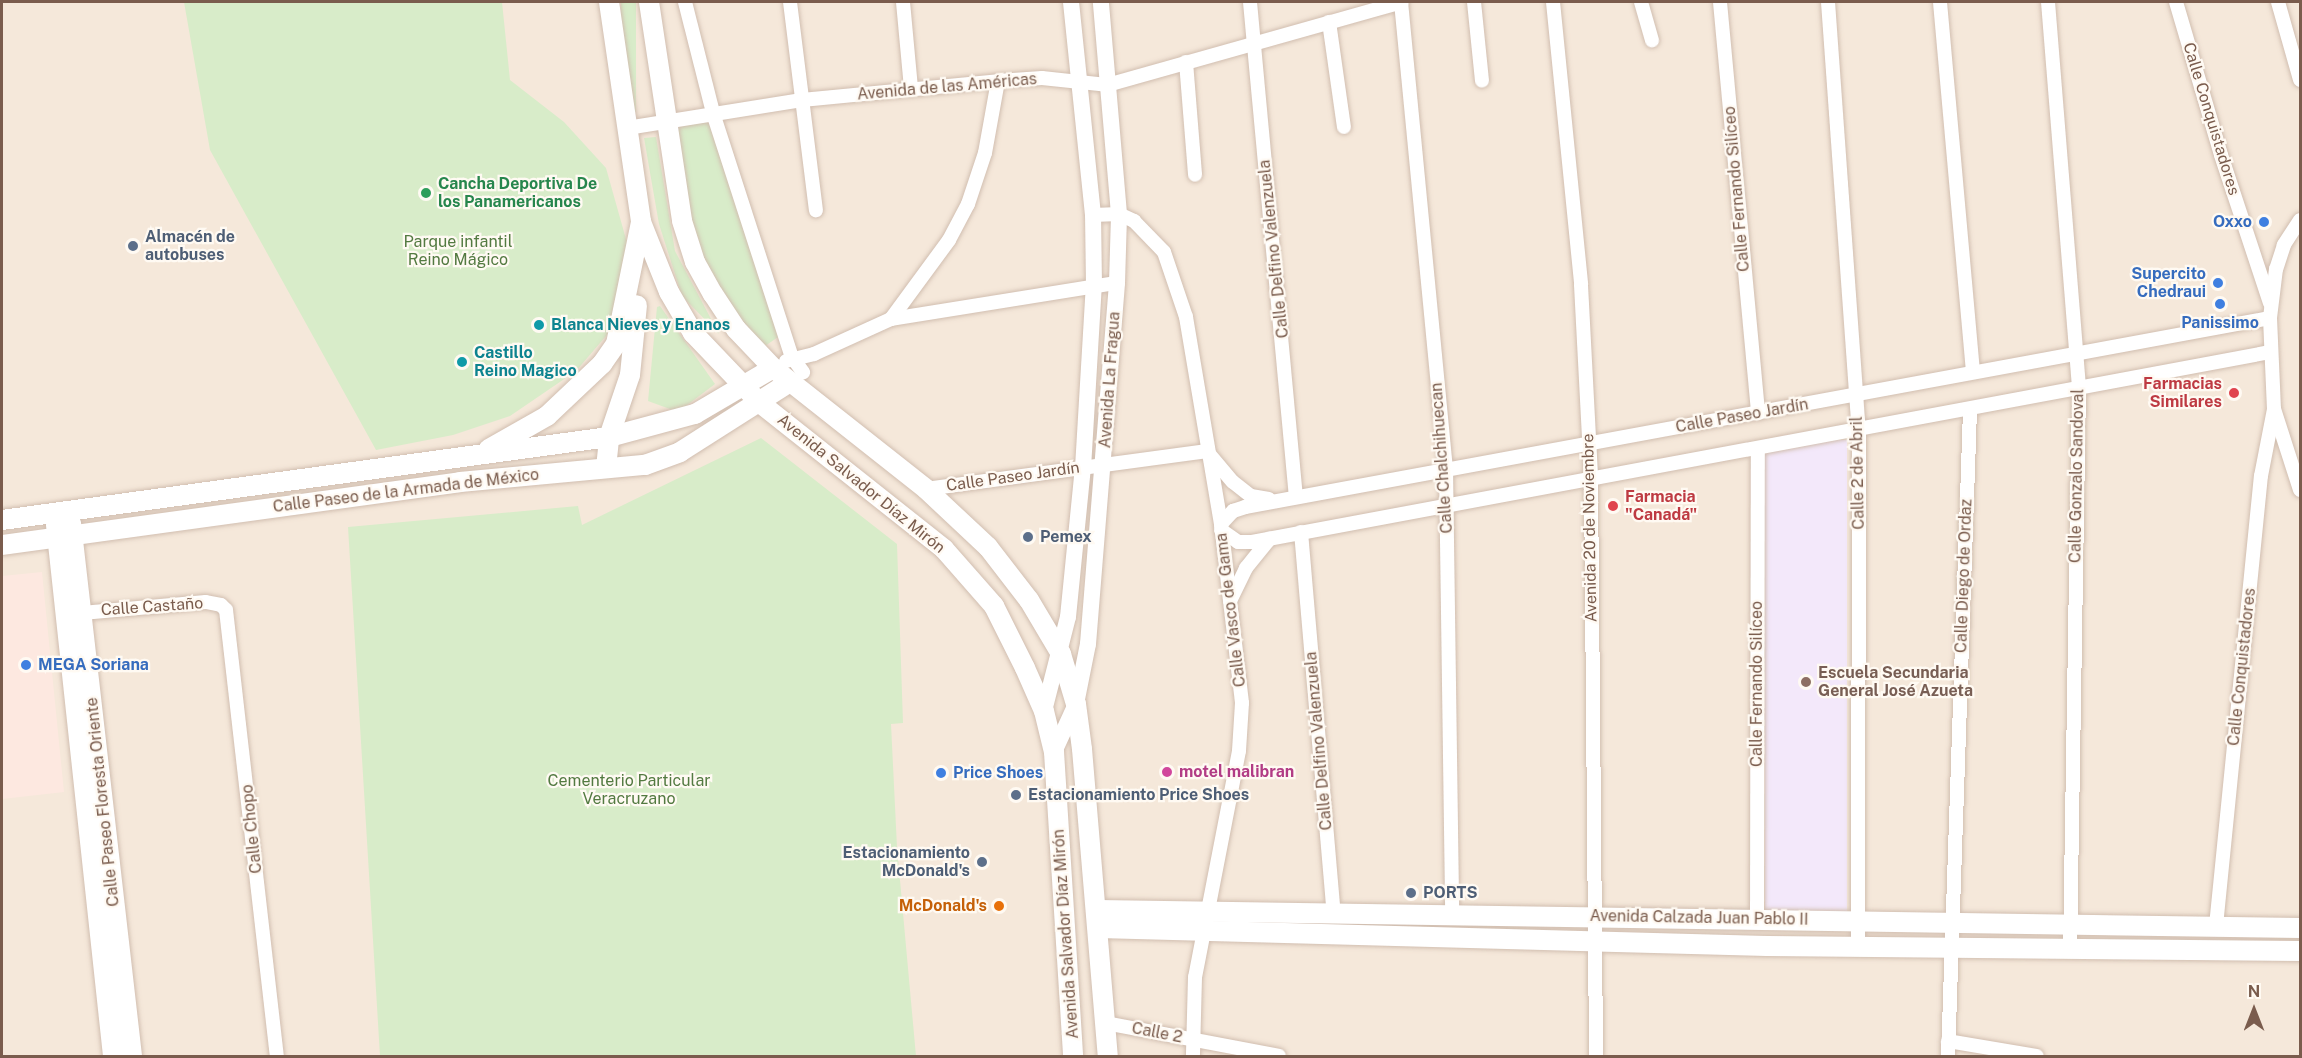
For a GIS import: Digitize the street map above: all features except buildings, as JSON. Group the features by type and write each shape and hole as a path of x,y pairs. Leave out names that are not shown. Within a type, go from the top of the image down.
{"main road":[{"name":"Avenida Salvador Díaz Mirón","path":"609,2 641,222 669,291 693,333 760,403 944,549 994,606 1044,711 1054,752 1073,1056"},
{"name":"Avenida Salvador Díaz Mirón","path":"649,2 682,221 695,262 736,329 773,368 797,377 926,489 988,547 1029,600 1061,654 1076,704 1098,919 1108,1056"},
{"path":"480,454 547,416 602,364 616,344 625,315 641,222"},
{"path":"606,468 609,437 630,375 639,284 634,261"},
{"name":"Calle Paseo de la Armada de México","path":"2,520 609,437 686,417 773,368"},
{"name":"Calle Paseo de la Armada de México","path":"2,545 460,482 645,465 680,452 760,403 797,377"},
{"name":"Calle Paseo Floresta Oriente","path":"62,513 113,1056"},
{"name":"Calle Paseo Floresta Oriente","path":"65,537 82,613 132,1056"},
{"name":"Avenida Calzada Juan Pablo II","path":"1098,919 1206,912 2301,928"},
{"name":"Avenida Calzada Juan Pablo II","path":"1098,919 1203,933 2070,951 2301,951"}],"street":[{"name":"Avenida Salvador Díaz Mirón","path":"685,2 713,113 797,377"},
{"path":"790,2 816,210"},
{"path":"903,2 911,89"},
{"name":"Avenida La Fragua","path":"1044,711 1061,654 1083,468 1094,285 1093,215 1071,2"},
{"name":"Avenida La Fragua","path":"1054,752 1076,704 1088,644 1117,283 1119,214 1101,2"},
{"name":"Calle Delfino Valenzuela","path":"1250,2 1296,497"},
{"name":"Avenida de las Américas","path":"627,128 802,100 998,81 1078,81 1107,85 1402,2"},
{"name":"Calle Chalchihuecan","path":"1402,2 1446,469 1452,916"},
{"path":"1474,2 1482,81"},
{"name":"Avenida 20 de Noviembre","path":"1553,2 1581,285 1590,480 1596,1056"},
{"path":"1641,2 1652,40"},
{"name":"Calle Fernando Silíceo","path":"1720,2 1758,413"},
{"name":"Calle 2 de Abril","path":"1828,2 1859,430 1858,946"},
{"path":"1940,2 1973,372"},
{"name":"Calle Gonzalo Sandoval","path":"2048,2 2079,388 2070,951"},
{"name":"Calle Conquistadores","path":"2176,2 2221,155 2271,303"},
{"path":"2278,2 2301,80"},
{"path":"1329,22 1344,127"},
{"path":"1186,62 1195,175"},
{"path":"891,320 949,240 968,204 985,153 998,81"},
{"path":"1093,215 1119,214"},
{"name":"Calle Vasco de Gama","path":"1119,214 1152,236 1164,252 1186,317 1221,527 1228,606 1242,703 1239,751 1206,912 1193,998 1193,1056"},
{"path":"2301,220 2284,245 2271,303 2270,318 2274,409 2295,483 2301,490"},
{"path":"773,368 792,357 814,354 891,320 1117,283"},
{"name":"Calle Paseo Jardín","path":"1221,527 1233,511 1296,497 1856,396 1973,372 2076,356 2270,318"},
{"path":"1221,527 1238,542 1270,538 1758,450 2270,352"},
{"path":"797,377 814,354"},
{"name":"Calle Conquistadores","path":"2216,926 2260,476 2274,409"},
{"name":"Calle Diego de Ordaz","path":"1948,1056 1970,410"},
{"name":"Calle Fernando Silíceo","path":"1757,919 1758,450"},
{"path":"1207,451 1233,482 1251,496 1276,501"},
{"name":"Calle Paseo Jardín","path":"926,489 1207,451"},
{"name":"Calle Delfino Valenzuela","path":"1301,532 1334,914"},
{"path":"1228,606 1246,568 1270,538"},
{"name":"Calle Castaño","path":"82,613 221,604"},
{"name":"Calle Chopo","path":"221,604 229,618 277,1056"},
{"name":"Calle 2","path":"1105,1023 1279,1056"},
{"path":"1948,1041 2037,1056"}],"shaded area":[{"path":"2,2 2300,2 2300,1056 2,1056"},
{"name":"Escuela Secundaria General José Azueta","path":"1765,440 1847,440 1847,912 1765,912"},
{"name":"MEGA Soriana","path":"42,572 64,792 2,799 2,576"}],"green space":[{"name":"Parque infantil Reino Mágico","path":"184,2 502,2 510,80 564,122 606,168 631,257 612,329 576,371 510,416 453,435 376,450 210,150"},
{"path":"621,2 636,2 636,112 621,112"},
{"path":"708,121 781,335 765,346 717,293 686,213 677,157 678,127"},
{"path":"656,137 675,251 719,334 682,296 659,224 644,138"},
{"path":"660,306 715,384 678,412 648,401 657,307"},
{"name":"Cementerio Particular Veracruzano","path":"761,438 897,544 903,723 891,724 897,847 916,1056 380,1056 348,527 578,506 582,525"}],"place":[{"name":"Cancha Deportiva De los Panamericanos","path":"426,193"},
{"name":"Oxxo","path":"2264,222"},
{"name":"Almacén de autobuses","path":"133,246"},
{"name":"Supercito Chedraui","path":"2218,283"},
{"name":"Panissimo","path":"2220,304"},
{"name":"Blanca Nieves y Enanos","path":"539,325"},
{"name":"Castillo Reino Magico","path":"462,362"},
{"name":"Farmacias Similares","path":"2234,393"},
{"name":"Farmacia \"Canadá\"","path":"1613,506"},
{"name":"Pemex","path":"1028,537"},
{"name":"MEGA Soriana","path":"26,665"},
{"name":"Escuela Secundaria General José Azueta","path":"1806,682"},
{"name":"motel malibran","path":"1167,772"},
{"name":"Price Shoes","path":"941,773"},
{"name":"Estacionamiento Price Shoes","path":"1016,795"},
{"name":"Estacionamiento McDonald's","path":"982,862"},
{"name":"PORTS","path":"1411,893"},
{"name":"McDonald's","path":"999,906"}]}
